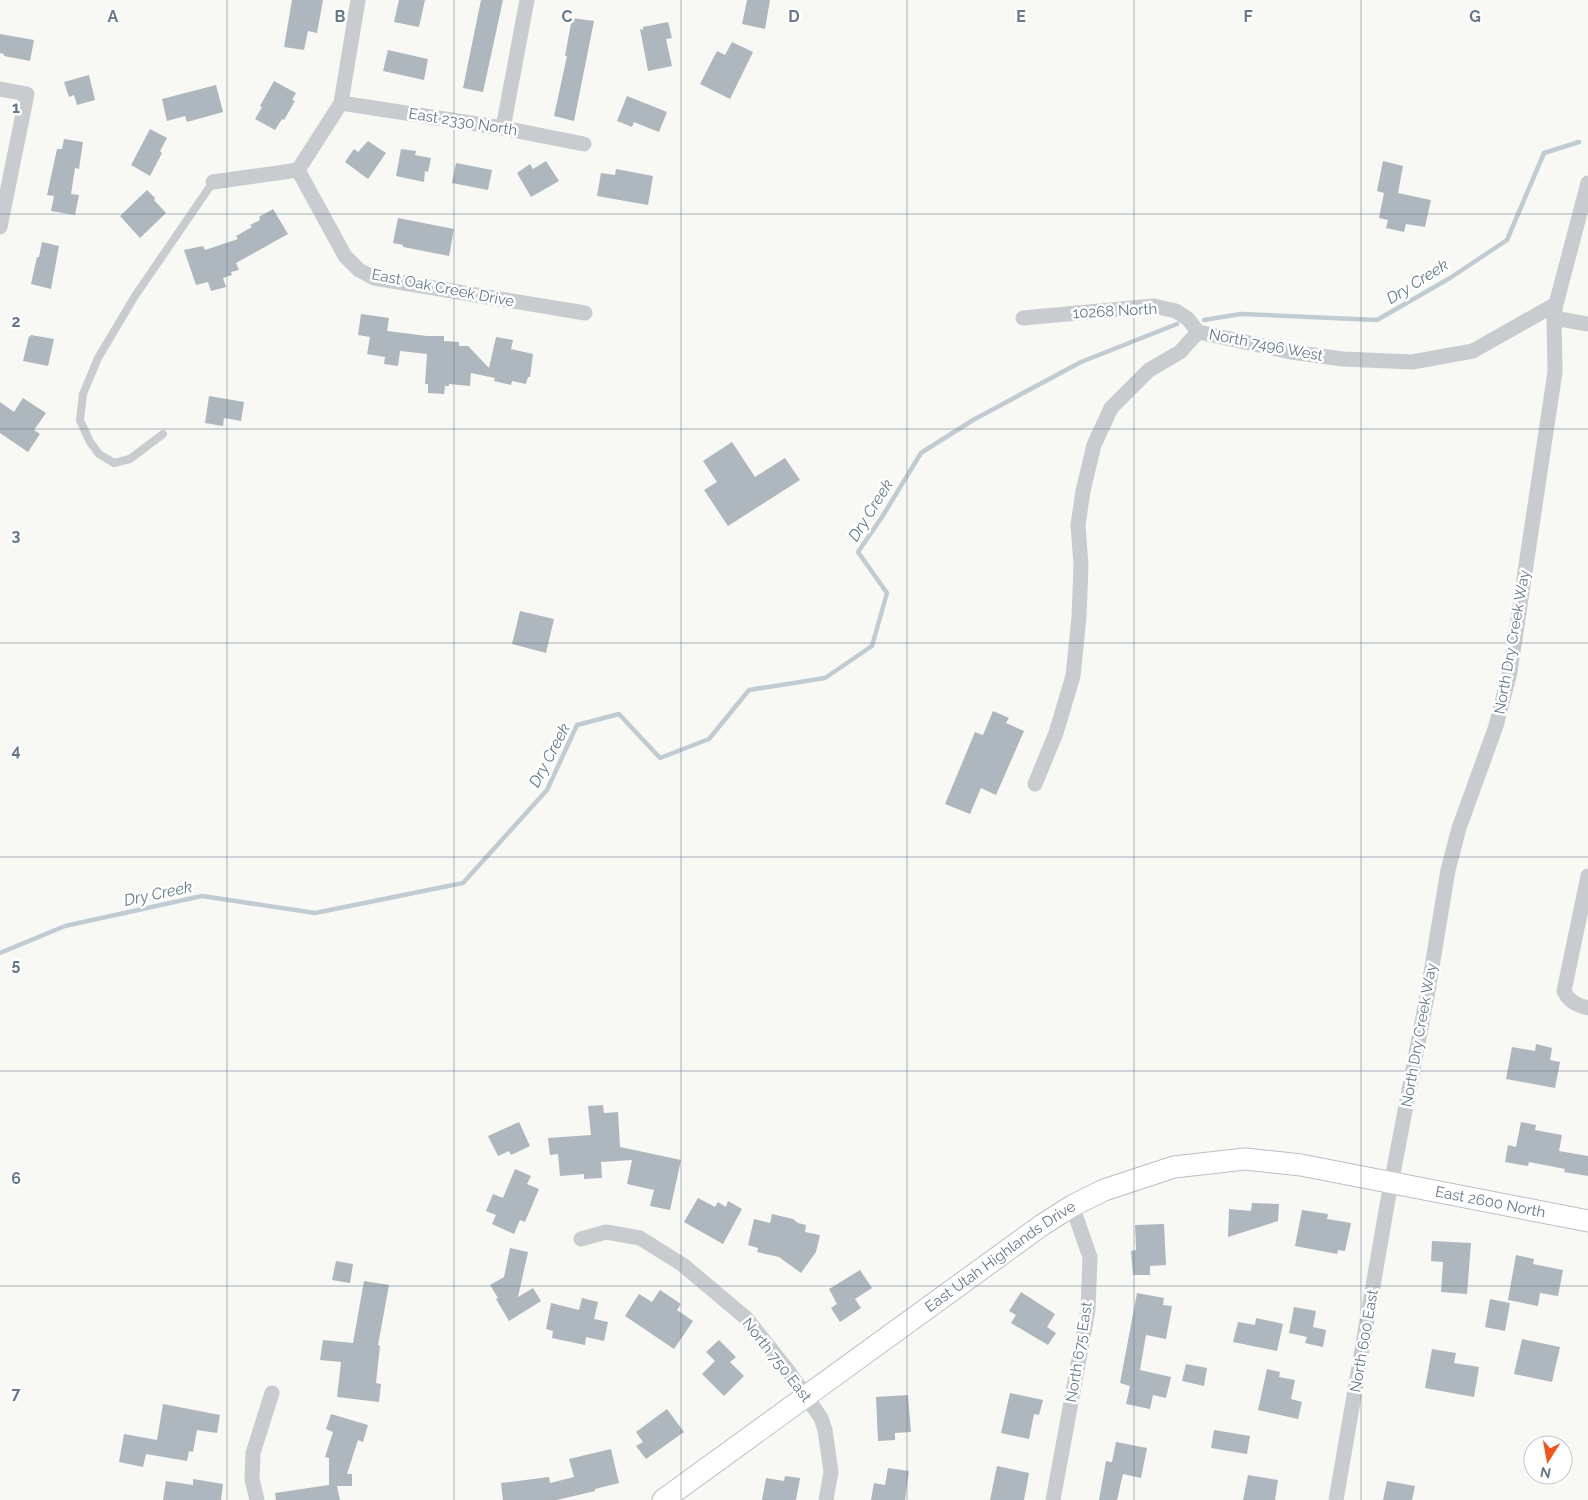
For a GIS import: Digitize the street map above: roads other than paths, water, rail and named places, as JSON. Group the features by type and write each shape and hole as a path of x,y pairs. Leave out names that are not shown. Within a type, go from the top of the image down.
{"street":[{"path":"213,182 298,170 342,103 358,0"},
{"path":"503,128 527,0"},
{"path":"0,89 26,94 0,227"},
{"name":"East 2330 North","path":"342,103 503,128 584,144"},
{"name":"East Oak Creek Drive","path":"298,170 345,256 359,270 374,278 584,313"},
{"name":"North Dry Creek Way","path":"1392,1183 1428,991 1448,870 1459,828 1496,726 1510,672 1554,372 1555,311 1588,183"},
{"name":"10268 North","path":"1024,318 1154,306 1176,311 1188,319 1198,332"},
{"path":"1555,311 1588,324"},
{"name":"North 7496 West","path":"1035,784 1056,733 1072,676 1081,565 1078,525 1083,491 1094,445 1111,408 1149,370 1180,352 1198,332 1290,352 1343,359 1412,362 1473,351 1555,311"},
{"path":"1588,876 1564,991 1568,998 1578,1005 1588,1008"},
{"name":"East Utah Highlands Drive","path":"663,1500 1042,1225 1072,1206 1104,1190 1174,1166 1245,1159 1301,1165 1392,1183"},
{"name":"East 2600 North","path":"1392,1183 1588,1221"},
{"name":"North 600 East","path":"1336,1500 1392,1183"},
{"name":"North 675 East","path":"1053,1500 1088,1310 1090,1257 1072,1206"},
{"name":"North 750 East","path":"581,1239 606,1232 640,1238 683,1265 746,1318 790,1372 821,1418 825,1430 831,1472 826,1500"},
{"path":"256,1500 252,1479 253,1453 272,1393"}],"lane":[{"path":"163,434 130,459 114,463 99,454 90,442 80,420 83,394 98,358 135,296 213,182"}],"waterway":[{"name":"Dry Creek","path":"1204,320 1241,314 1377,320 1450,278 1507,240 1544,153 1579,142"},
{"name":"Dry Creek","path":"0,953 65,926 202,896 315,913 463,883 547,790 577,725 619,714 660,758 709,739 749,690 825,678 872,646 887,593 858,552 921,453 973,420 1081,362 1177,324"}]}
